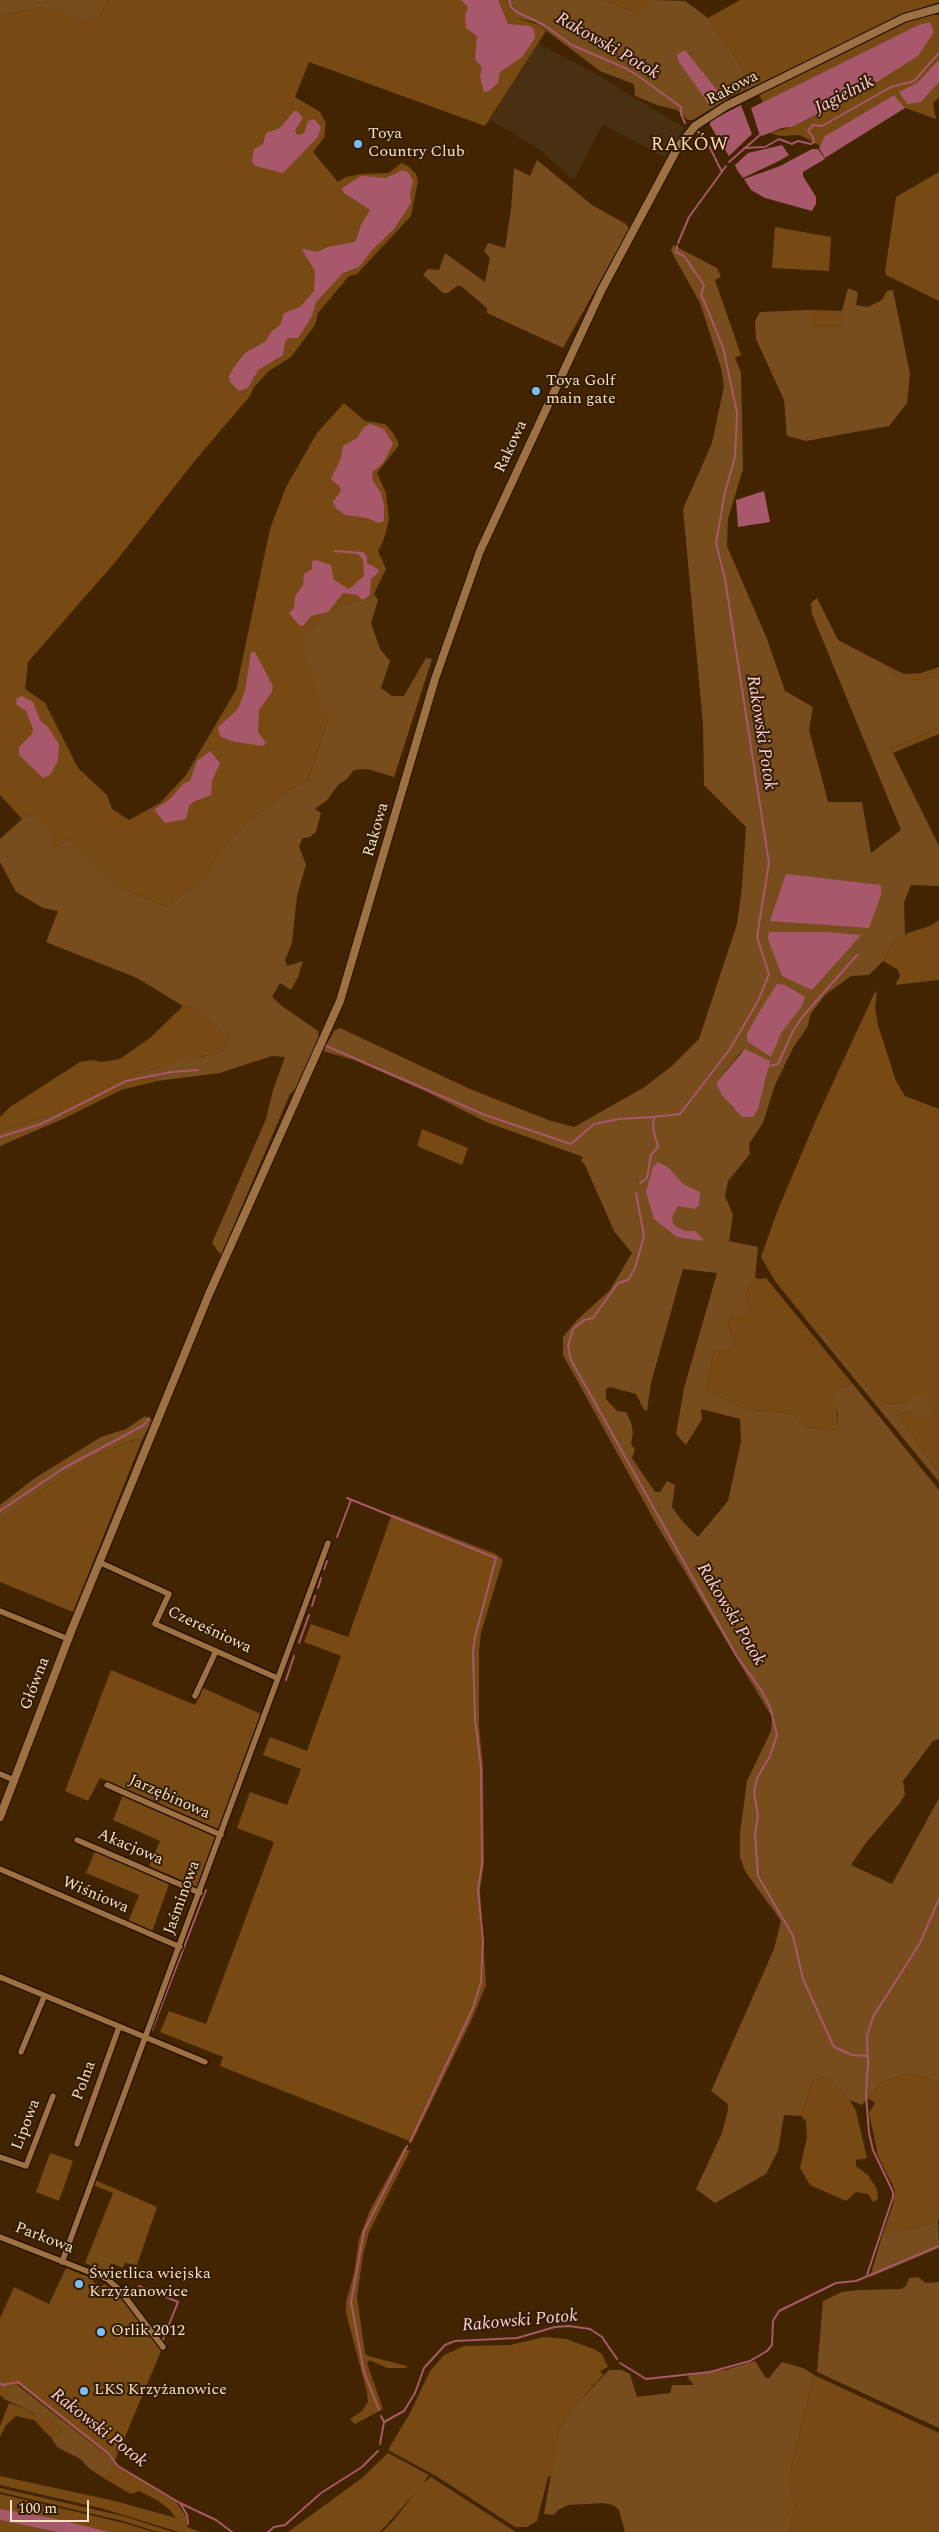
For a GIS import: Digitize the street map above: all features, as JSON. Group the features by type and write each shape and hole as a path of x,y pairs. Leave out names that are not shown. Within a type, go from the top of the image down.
{"street":[{"name":"Rakowa","path":"99,1562 209,1294 347,983 435,679 480,550 579,337 678,147 695,126 726,106 904,18 939,8"},
{"name":"Jaśminowa","path":"62,2262 328,1543"},
{"name":"Czereśniowa","path":"99,1562 169,1594 155,1624 277,1678"},
{"name":"Główna","path":"0,1817 99,1562"},
{"path":"0,1611 68,1639"},
{"path":"195,1696 216,1651"},
{"path":"0,1774 14,1780"},
{"name":"Jarzębinowa","path":"107,1785 221,1835"},
{"name":"Akacjowa","path":"77,1840 200,1893"},
{"name":"Wiśniowa","path":"0,1869 180,1947"},
{"path":"0,1977 44,1997 205,2062"},
{"path":"21,2052 44,1997"},
{"name":"Polna","path":"78,2144 119,2027"},
{"name":"Lipowa","path":"0,2157 26,2166 52,2096"},
{"name":"Parkowa","path":"0,2237 107,2279 119,2289 162,2347"}],"shaded area":[{"path":"0,0 108,0 100,17 77,21 68,13 40,7 0,16"},
{"path":"108,0 507,0 515,18 537,24 546,31 485,126 309,62 295,97 320,112 326,123 324,138 313,152 338,182 346,177 361,174 389,173 401,163 408,166 416,174 418,181 411,216 357,274 349,276 318,313 315,325 291,357 269,371 254,387 250,396 193,463 117,560 28,662 25,689 45,703 78,768 107,795 112,809 129,820 160,803 186,775 236,690 270,529 286,487 317,433 344,403 365,421 385,424 394,434 399,445 377,473 386,493 389,520 384,539 378,551 386,569 374,594 365,600 343,604 321,698 328,719 308,780 288,791 247,822 220,850 207,875 167,907 117,886 70,839 53,848 34,813 22,819 0,795 0,16 40,7 100,17"},
{"path":"507,0 605,0 640,15 651,0 685,1 708,18 748,76 760,74 759,84 732,96 693,120 688,120 677,110 657,105 635,96 634,84 600,71 535,22 515,18"},
{"path":"605,0 651,0 651,2 640,15"},
{"path":"740,0 939,0 939,2 906,13 759,84 760,75 748,76 708,18"},
{"path":"939,15 939,97 933,103 936,119 905,108 894,95 830,133 820,146 800,135 781,136 769,133 792,127 869,87 930,22 918,25 763,102 759,95 917,17"},
{"path":"538,43 593,72 684,128 665,158 603,124 574,180 539,149 490,120"},
{"path":"537,160 592,205 626,224 629,229 563,348 487,313 487,308 461,286 457,286 448,293 443,293 423,275 428,269 439,270 445,253 485,282 490,258 484,251 488,243 505,248 511,209 514,168 530,176"},
{"path":"939,172 939,301 886,275 885,272 896,197"},
{"path":"775,227 831,237 829,271 772,268"},
{"path":"673,245 717,268 721,277 715,280 741,355 735,358 741,372 743,469 728,519 727,546 767,639 785,691 813,707 809,730 828,802 862,802 871,853 901,830 812,614 811,603 817,598 838,640 884,664 899,678 918,680 939,676 939,727 891,749 939,846 939,886 911,885 904,903 905,934 894,942 883,961 869,975 851,976 825,995 810,1015 808,1026 793,1048 775,1085 763,1123 749,1144 750,1154 728,1181 725,1196 733,1215 729,1241 758,1247 755,1278 759,1279 749,1287 745,1295 748,1304 746,1316 731,1315 728,1326 735,1345 730,1350 714,1350 706,1390 745,1409 793,1414 806,1427 838,1430 838,1413 833,1397 836,1390 852,1383 939,1490 939,1739 933,1741 903,1781 905,1795 865,1844 851,1865 892,1884 939,1798 939,2082 910,2073 882,2082 862,2105 850,2100 826,2077 813,2079 801,2116 784,2115 778,2151 766,2174 715,2203 696,2189 722,2133 728,2110 728,2104 711,2091 774,1949 781,1921 745,1871 740,1857 740,1833 747,1781 771,1731 772,1717 658,1527 563,1355 563,1337 577,1320 610,1290 632,1253 614,1231 585,1165 581,1161 583,1157 486,1122 425,1091 354,1060 323,1051 334,1031 340,1028 470,1089 551,1121 574,1127 643,1088 672,1066 699,1039 737,924 742,887 746,827 704,785 703,724 683,509 712,443 724,386 721,368 700,303 671,251","holes":["742,1051 733,1108 716,1083","683,1269 717,1273 684,1388 676,1434 686,1445 702,1419 701,1409 740,1419 741,1441 728,1501 698,1537 683,1522 672,1507 675,1485 667,1481 660,1492 655,1492 632,1458 635,1450 631,1444 633,1433 631,1422 626,1412 617,1411 606,1399 606,1389 610,1387 636,1394 644,1410 647,1411 651,1383"]},
{"path":"848,288 858,292 856,305 868,307 882,300 887,291 893,290 910,374 907,403 889,426 806,441 787,436 784,400 756,339 755,321 760,312 810,310 810,326 842,327 842,311"},
{"path":"810,310 842,311 842,327 810,326"},
{"path":"374,594 378,600 371,623 380,649 390,661 381,688 392,696 404,696 426,658 432,659 394,777 367,769 354,770 347,779 339,784 327,800 315,809 321,813 316,832 310,837 303,838 299,846 306,865 297,896 292,943 285,960 287,966 303,961 291,990 280,983 272,997 318,1031 319,1040 298,1087 290,1094 221,1255 212,1243 266,1119 273,1090 285,1057 272,1056 220,1073 157,1081 154,1078 137,1080 136,1074 162,1067 165,1062 202,1057 223,1051 229,1038 191,1007 183,1006 137,978 46,942 58,911 43,908 16,892 0,862 0,839 22,819 34,813 48,825 53,848 70,839 117,886 167,907 207,875 220,850 247,822 288,791 308,780 328,719 305,660 303,635 343,604 365,600"},
{"path":"884,664 904,674 921,673 939,667 939,676 918,680 899,678"},
{"path":"939,727 939,734 893,753 891,749"},
{"path":"939,920 939,980 895,985 900,976 898,970 883,961 894,942 905,934 930,926"},
{"path":"877,991 875,1008 878,1025 896,1081 905,1096 939,1109 939,1473 898,1415 907,1411 917,1418 914,1395 904,1403 888,1404 876,1397 821,1330 817,1333 775,1281 761,1257 777,1212 818,1115"},
{"path":"183,1006 191,1007 229,1038 223,1051 136,1074 138,1080 154,1078 157,1081 121,1090 65,1118 62,1111 0,1132 0,1117 10,1107 80,1062 91,1060 102,1062 120,1059 151,1037"},
{"path":"62,1111 65,1118 0,1146 0,1132"},
{"path":"422,1129 468,1148 462,1165 417,1146"},
{"path":"766,1278 852,1383 836,1390 838,1430 806,1427 793,1414 745,1409 706,1390 714,1350 730,1350 735,1345 728,1326 731,1315 737,1315 748,1304 745,1295 749,1287 759,1279"},
{"path":"821,1330 876,1397 888,1404 904,1403 914,1395 926,1395 933,1406 929,1417 917,1418 907,1411 898,1415 939,1473 939,1482 817,1333"},
{"path":"145,1416 152,1420 142,1440 138,1438 96,1455 42,1490 0,1521 0,1505 35,1478 101,1437 126,1429"},
{"path":"139,1438 142,1440 73,1612 0,1582 0,1521 42,1490 96,1455"},
{"path":"392,1514 496,1554 503,1560 481,1633 479,1651 479,1726 483,1766 484,1864 480,1889 486,1985 473,2017 412,2142 220,2066 223,2057 160,2032 169,2011 206,2024 274,1842 237,1828 250,1792 287,1805 301,1769 263,1755 270,1737 307,1751 341,1656 304,1642 311,1624 348,1637"},
{"path":"111,1670 195,1705 203,1688 261,1714 220,1830 100,1778 88,1801 65,1791"},
{"path":"123,1795 217,1836 199,1888 149,1866 160,1841 113,1820"},
{"path":"95,1851 169,1884 152,1932 128,1922 139,1895 86,1873"},
{"path":"910,2073 939,2082 939,2219 933,2224 883,2233 893,2205 895,2190 878,2156 869,2113 875,2103 868,2098 882,2082"},
{"path":"826,2077 850,2100 856,2111 867,2158 856,2160 856,2166 868,2175 877,2189 878,2199 873,2202 868,2194 856,2192 846,2201 810,2185 800,2168 807,2137 806,2121 801,2116 813,2079"},
{"path":"404,2148 410,2151 369,2232 363,2255 357,2297 365,2353 368,2356 407,2366 407,2368 387,2368 370,2360 367,2363 383,2409 355,2424 350,2419 362,2411 368,2402 346,2313 346,2302 354,2273 359,2239 370,2210"},
{"path":"50,2153 73,2161 59,2201 36,2192"},
{"path":"95,2180 157,2207 137,2265 125,2263 123,2268 111,2263 108,2272 85,2263 113,2193 93,2185"},
{"path":"938,2219 939,2248 870,2277 883,2233 933,2224"},
{"path":"66,2268 94,2279 93,2282 102,2286 105,2284 113,2290 140,2320 161,2351 114,2463 18,2384 8,2390 4,2399 0,2395 0,2318 14,2287 49,2304"},
{"path":"918,2277 926,2283 939,2282 939,2428 817,2372 823,2301 842,2292 901,2289 906,2286 909,2278"},
{"path":"544,2337 566,2339 594,2349 602,2354 608,2367 600,2371 603,2375 573,2408 559,2429 551,2476 548,2477 537,2521 527,2527 515,2527 436,2476 388,2450 410,2413 430,2371 444,2355 464,2346 510,2345"},
{"path":"755,2361 766,2378 769,2378 782,2362 803,2368 814,2375 789,2476 789,2493 795,2503 789,2532 625,2532 619,2510 613,2505 603,2503 568,2505 558,2510 554,2515 544,2514 559,2429 573,2408 609,2370 621,2370 630,2374 637,2397 670,2393 672,2385 694,2385 688,2378 690,2375 725,2370"},
{"path":"814,2375 939,2433 939,2532 789,2532 795,2503 789,2493 789,2476"},
{"path":"16,2384 109,2457 114,2463 105,2479 90,2469 80,2459 57,2447 52,2439 62,2430 46,2416 40,2418 4,2399 8,2390"},
{"path":"9,2403 26,2409 34,2415 46,2416 62,2430 52,2439 34,2420 16,2416 6,2425 0,2437 0,2426"},
{"path":"388,2453 429,2475 423,2483 431,2477 516,2532 382,2532 417,2491 380,2532 288,2532 362,2478"},
{"path":"114,2463 175,2500 186,2517 187,2527 201,2532 179,2532 100,2508 0,2485 0,2476 115,2501 176,2518 169,2509 157,2500 139,2491 131,2494 105,2479"},
{"path":"0,2488 123,2516 173,2532 158,2532 123,2521 0,2492"},
{"path":"0,2494 124,2523 153,2532 110,2532 0,2509"},
{"path":"0,2520 18,2524 57,2532 0,2532"}],"water":[{"path":"461,0 498,0 508,24 530,26 534,29 535,38 522,57 500,72 498,83 489,91 484,92 483,89 480,76 482,68 475,59 477,36 466,28 465,15 468,7"},
{"path":"930,22 934,32 918,56 869,87 792,127 782,128 762,136 759,133 751,108 918,25"},
{"path":"685,50 724,99 711,107 679,62 677,55"},
{"path":"939,60 939,82 921,102 907,104 899,92 917,83"},
{"path":"894,95 905,108 825,158 819,148 825,136"},
{"path":"741,105 752,134 729,156 710,125 710,121"},
{"path":"294,111 297,111 303,118 295,130 296,134 304,133 308,121 314,119 321,127 318,137 283,173 255,166 252,162 254,149 263,144 266,133 280,128"},
{"path":"782,145 789,155 779,161 743,178 737,170 735,165 748,153"},
{"path":"812,149 818,149 825,159 803,172 803,176 816,197 816,204 812,211 765,198 751,190 744,179 780,166"},
{"path":"402,170 408,172 413,181 410,194 411,203 394,229 373,249 359,267 343,273 316,302 312,316 298,338 288,338 285,342 283,355 258,370 248,388 239,391 230,382 229,376 234,367 245,353 266,341 271,332 280,325 284,313 300,307 314,291 315,271 302,250 317,252 328,247 356,240 361,225 370,210 344,193 342,188 361,176 386,178"},
{"path":"370,424 384,429 393,444 383,463 372,472 373,481 381,493 384,505 384,521 379,523 367,518 345,515 336,508 333,502 341,491 340,487 331,479 341,458 343,446 357,438 364,427"},
{"path":"764,491 770,522 738,527 736,500"},
{"path":"334,550 363,552 367,557 367,563 378,569 379,572 371,579 370,595 365,599 361,599 357,595 343,593 328,612 311,616 303,626 299,625 289,613 294,608 295,596 303,585 304,574 312,569 312,561 316,560 331,565 334,580 349,589 364,576 363,560 358,554 334,552"},
{"path":"251,652 255,652 273,686 272,692 259,710 258,732 266,743 263,746 235,742 221,737 218,727 238,709 245,691"},
{"path":"22,696 33,702 40,720 48,727 59,744 58,761 50,775 43,778 19,755 19,747 32,734 33,729 26,711 16,704 17,698"},
{"path":"210,751 220,763 212,781 211,795 193,802 189,806 186,819 165,823 154,810 170,799 183,784 190,781 197,761"},
{"path":"786,874 881,885 881,895 869,928 770,921"},
{"path":"769,932 828,932 861,935 812,990 782,976 768,939"},
{"path":"777,984 785,985 805,997 802,1006 781,1033 771,1057 747,1041 747,1034"},
{"path":"745,1049 770,1061 758,1109 753,1117 742,1117 722,1095 716,1083"},
{"path":"658,1162 669,1168 683,1184 700,1192 699,1205 695,1209 678,1206 672,1217 673,1224 678,1228 686,1231 695,1231 703,1239 702,1241 677,1237 654,1219 646,1191 653,1167"},
{"path":"0,2509 47,2517 110,2532 57,2532 18,2524 0,2520"}],"waterway":[{"name":"Rakowski Potok","path":"509,0 511,7 517,12 544,25 572,45 625,68 640,77 681,107 681,114 685,123"},
{"name":"Jagielnik","path":"744,148 765,147 779,139 792,144 798,141 811,144 814,142 813,137 808,131 813,125 822,126 891,87 914,81 939,53"},
{"name":"Rakowski Potok","path":"697,131 704,136 721,170"},
{"name":"Jagielnik","path":"729,162 761,134"},
{"name":"Rakowski Potok","path":"678,243 689,217 726,166"},
{"name":"Rakowski Potok","path":"640,1183 647,1178 651,1155 658,1147 653,1128 654,1117 680,1114 730,1049 758,1001 769,974 757,937 769,863 725,579 716,543 725,492 735,457 737,413 723,347 701,294 704,286 684,256 676,252 677,246"},
{"path":"769,1066 778,1064 793,1031 803,1016 857,955"},
{"path":"324,1045 485,1115 571,1144 594,1124 619,1119 654,1117"},
{"path":"0,1137 41,1124 126,1081 171,1072 198,1070"},
{"name":"Rakowski Potok","path":"636,1193 644,1236 635,1268 628,1280 618,1283 593,1318 584,1320 573,1329 568,1346 571,1360 736,1655 761,1690 770,1707 777,1735 770,1756 757,1778 754,1793 758,1816 755,1834 758,1876 793,1936 803,1979 834,2047 852,2055 868,2056"},
{"path":"0,1511 62,1469 144,1425 149,1418"},
{"path":"347,1498 496,1558 475,1637 473,1652 475,1719 481,1768 482,1863 478,1890 483,1941 481,1982 473,2008 410,2142"},
{"path":"337,1537 351,1500"},
{"path":"324,1569 327,1561"},
{"path":"318,1588 321,1578"},
{"path":"312,1606 315,1596"},
{"path":"299,1643 309,1615"},
{"path":"286,1680 294,1656"},
{"path":"152,2030 206,1890"},
{"name":"Rakowski Potok","path":"867,2275 893,2197 893,2192 873,2150 869,2133 866,2094 867,2036 873,2017 920,1943 939,1899"},
{"path":"379,2410 364,2372 351,2302 364,2231 407,2146"},
{"name":"Rakowski Potok","path":"620,2363 646,2379 710,2372 750,2361 767,2351 772,2345 773,2321 779,2311 836,2283 856,2281 939,2246"},
{"path":"139,2286 178,2302 162,2342"},
{"name":"Rakowski Potok","path":"380,2444 384,2422 404,2411 415,2393 424,2368 445,2345 455,2341 517,2338 555,2327 569,2326 590,2329 602,2337 617,2359"},
{"name":"Rakowski Potok","path":"0,2383 3,2385 18,2382 108,2453 118,2466 180,2503 216,2520 232,2532"},
{"name":"Rakowski Potok","path":"381,2416 384,2422"},
{"name":"Rakowski Potok","path":"268,2532 274,2527 285,2525 321,2493 362,2467 378,2451"},
{"path":"180,2503 187,2515 188,2524"}],"place":[{"name":"Toya Country Club","path":"358,144"},
{"name":"Toya Golf main gate","path":"536,391"},
{"name":"Świetlica wiejska Krzyżanowice","path":"79,2284"},
{"name":"Orlik 2012","path":"101,2332"},
{"name":"LKS Krzyżanowice","path":"84,2391"}],"district":[{"name":"RAKÓW","path":"690,146"}]}
